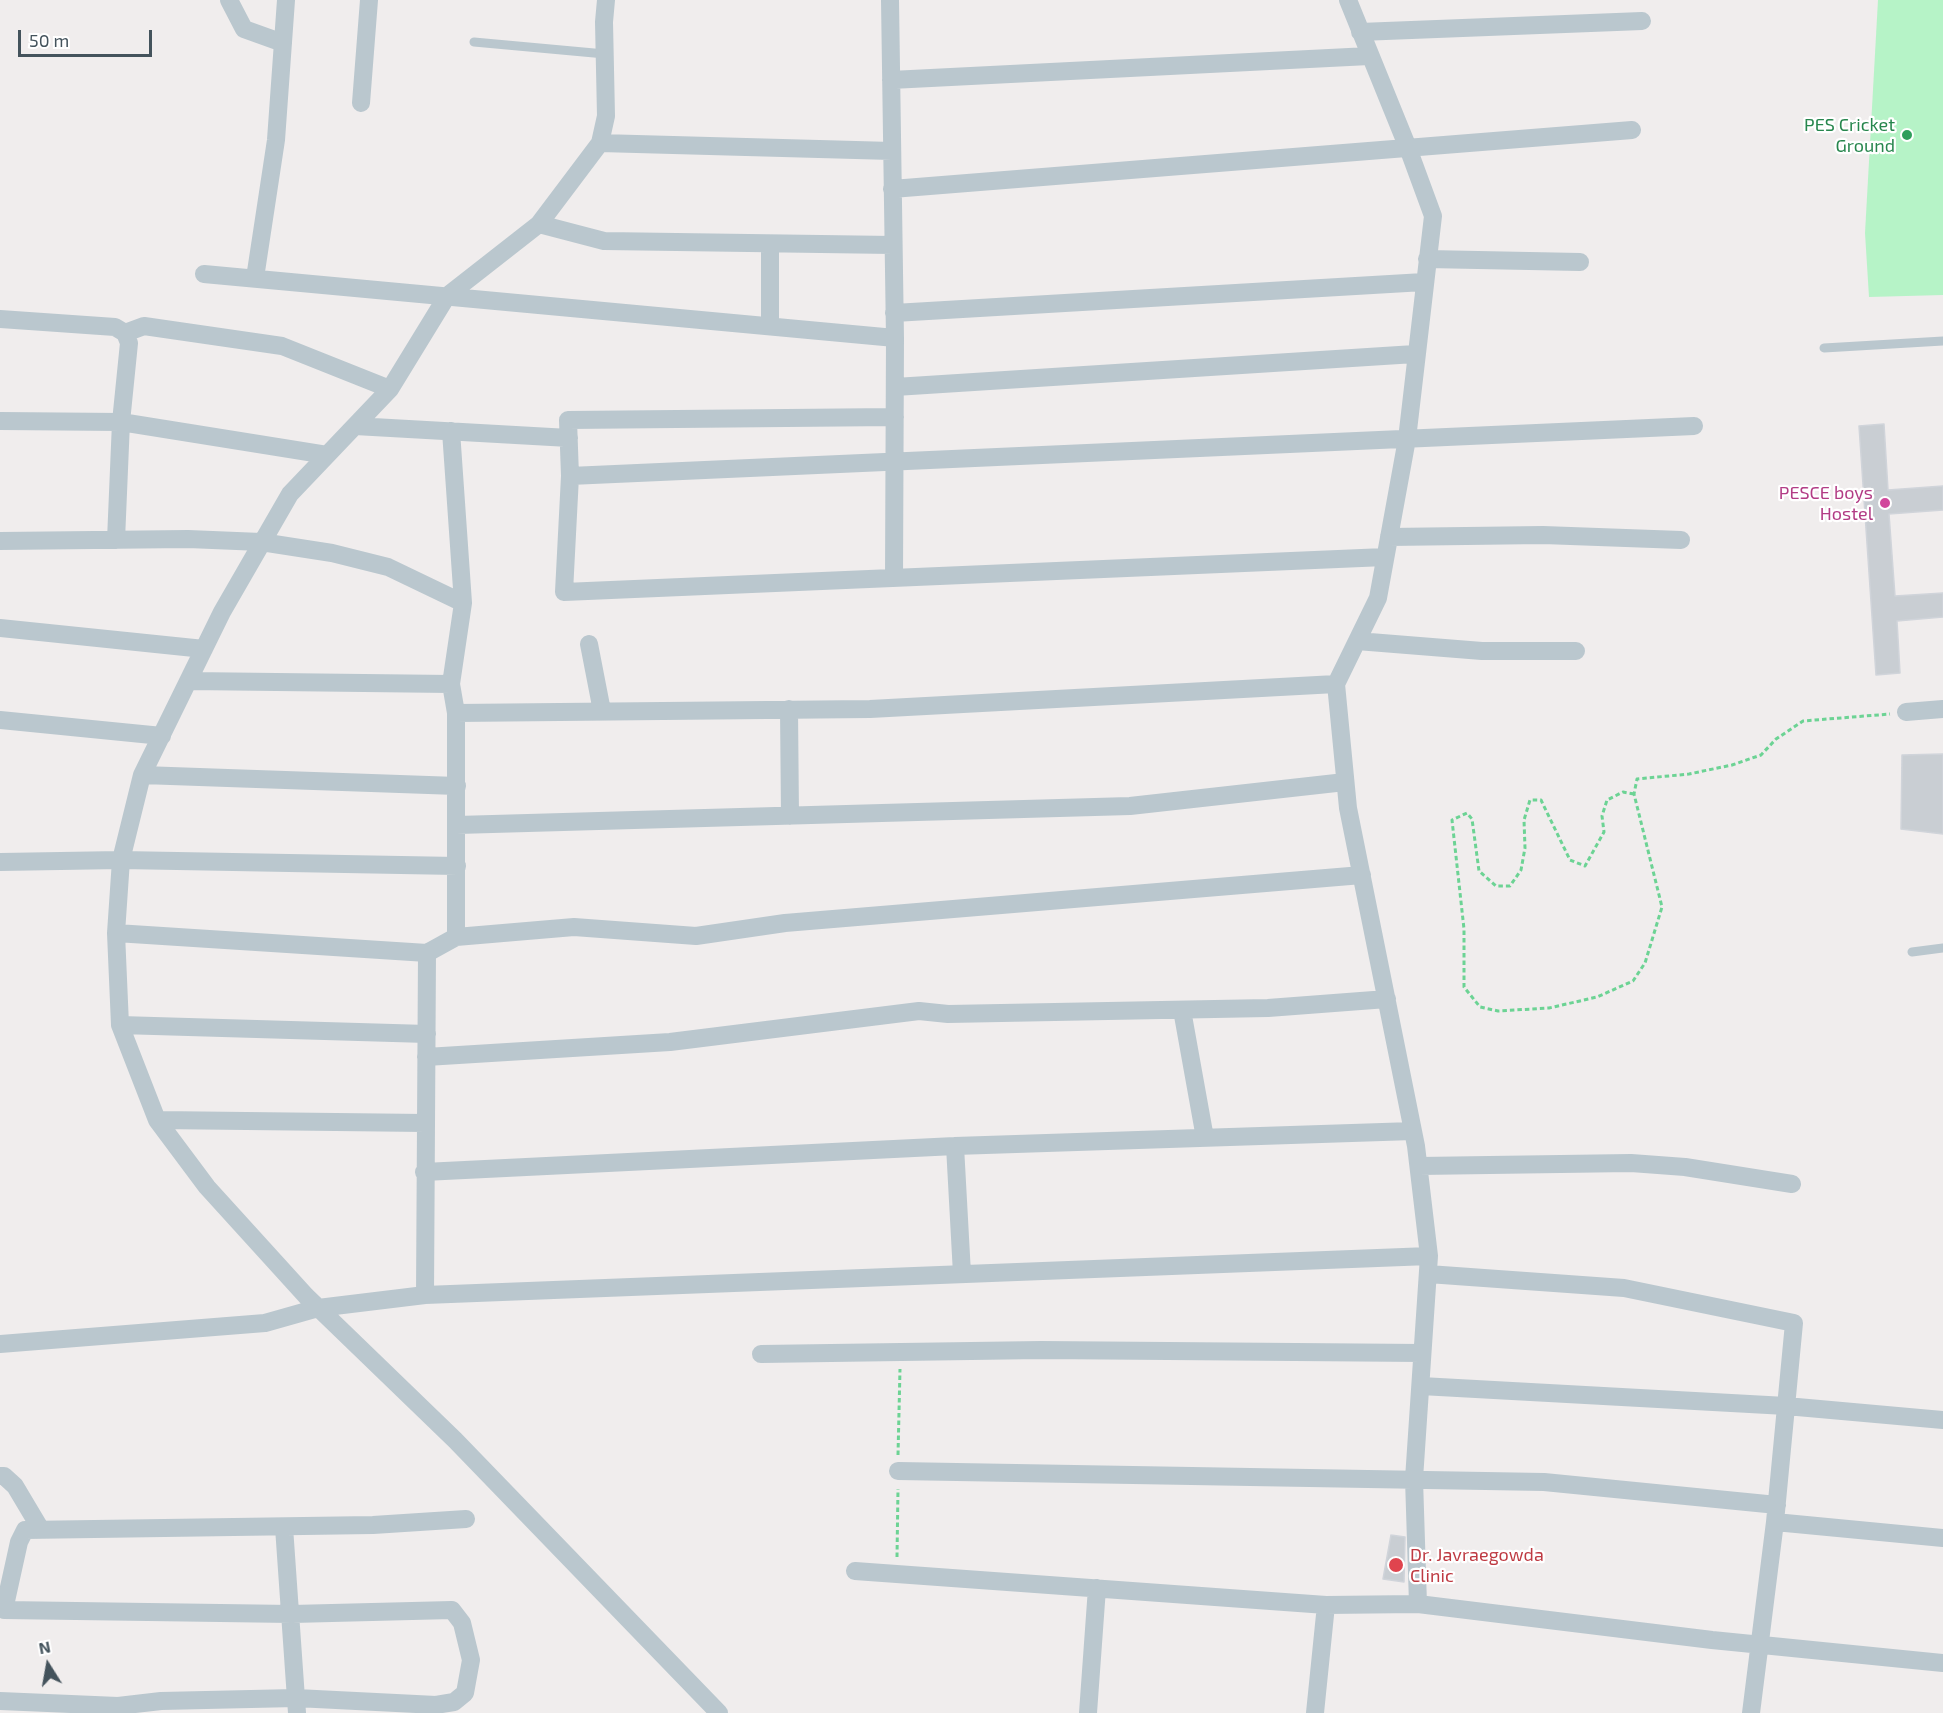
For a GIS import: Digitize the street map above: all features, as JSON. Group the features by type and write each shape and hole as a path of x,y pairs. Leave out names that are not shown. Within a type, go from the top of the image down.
{"street":[{"path":"229,0 244,30 283,43"},
{"path":"255,279 276,140 286,0"},
{"path":"361,103 369,0"},
{"path":"606,0 606,116 600,142 539,224 447,296 390,389 290,494 261,542 204,649 142,775 121,860 116,933 120,1025 157,1120 207,1187 318,1308 455,1440 719,1713"},
{"path":"890,0 895,338 894,578"},
{"path":"1347,0 1408,148 1433,216 1415,354 1407,439 1378,598 1336,684 1347,808 1413,1131 1419,1167 1428,1265 1414,1479 1418,1604"},
{"path":"1360,32 1642,21"},
{"path":"891,80 1369,56"},
{"path":"892,189 1632,130"},
{"path":"600,142 892,151"},
{"path":"539,224 604,241 893,245"},
{"path":"770,244 770,326"},
{"path":"1427,259 1580,262"},
{"path":"204,274 895,338"},
{"path":"894,313 1424,282"},
{"path":"0,319 116,327 125,333 129,343 121,422 116,540"},
{"path":"125,333 144,327 282,346 390,389"},
{"path":"895,387 1415,354"},
{"path":"895,417 568,420 570,476 564,592 1385,557"},
{"path":"0,421 121,422 327,455"},
{"path":"355,426 569,438"},
{"path":"570,476 1694,426"},
{"path":"451,431 463,603 452,684 456,712 458,825 456,937"},
{"path":"1389,537 1543,535 1681,540"},
{"path":"0,541 261,542 332,554 388,567 463,603"},
{"path":"0,628 204,649"},
{"path":"1357,641 1482,651 1576,651"},
{"path":"589,644 602,711"},
{"path":"189,681 452,684"},
{"path":"456,712 870,709 1336,684"},
{"path":"789,709 790,816"},
{"path":"1906,712 1943,709"},
{"path":"0,720 162,736"},
{"path":"142,775 457,786"},
{"path":"458,825 1130,806 1345,783"},
{"path":"0,862 121,860 457,866"},
{"path":"116,933 427,953 456,937 574,927 696,936 785,923 1362,875"},
{"path":"425,1295 427,953"},
{"path":"426,1057 670,1042 919,1011 948,1014 1268,1008 1387,999"},
{"path":"1182,1010 1205,1138"},
{"path":"120,1025 427,1034"},
{"path":"157,1120 425,1123"},
{"path":"424,1172 956,1146 1413,1131"},
{"path":"956,1146 962,1274"},
{"path":"1419,1167 1631,1163 1685,1167 1792,1184"},
{"path":"0,1344 266,1323 318,1308 425,1295 962,1274 1428,1265 1624,1288 1794,1323 1776,1514 1751,1713"},
{"path":"761,1354 1041,1350 1422,1353"},
{"path":"1420,1386 1786,1406 1943,1420"},
{"path":"898,1472 1544,1482 1943,1538"},
{"path":"0,1476 15,1486 40,1528"},
{"path":"0,1701 118,1709 161,1701 296,1706 436,1705 454,1702 465,1693 471,1660 462,1623 452,1610 292,1614 4,1610 19,1542 25,1530 40,1528 284,1527 466,1519"},
{"path":"284,1527 292,1614 296,1706"},
{"path":"855,1571 1326,1605 1418,1604 1943,1663"},
{"path":"1088,1713 1097,1588"},
{"path":"1315,1713 1326,1605"}],"lane":[{"path":"474,42 605,54"},
{"path":"1824,348 1943,341"},
{"path":"1912,952 1943,948"}],"path":[{"path":"1634,794 1623,792 1607,800 1602,816 1604,832 1585,866 1570,860 1541,800 1530,800 1524,820 1525,848 1521,870 1510,886 1496,886 1479,871 1472,819 1467,813 1452,820 1464,929 1464,987 1480,1007 1497,1011 1549,1008 1597,997 1633,981 1645,963 1662,907 1634,794 1637,779 1689,774 1732,765 1761,755 1776,738 1803,721 1906,712"}],"green space":[{"name":"PES Cricket Ground","path":"1878,0 1943,0 1943,295 1869,297 1865,233"}],"building":[{"path":"1884,424 1888,490 1943,486 1943,510 1889,514 1895,596 1943,593 1943,617 1897,621 1900,673 1876,675 1859,426"},
{"path":"1943,754 1943,834 1901,829 1902,755"},
{"path":"1391,1535 1405,1537 1404,1582 1383,1579"}],"place":[{"name":"PES Cricket Ground","path":"1907,135"},
{"name":"PESCE boys Hostel","path":"1885,503"},
{"name":"Dr. Javraegowda Clinic","path":"1396,1565"}]}
